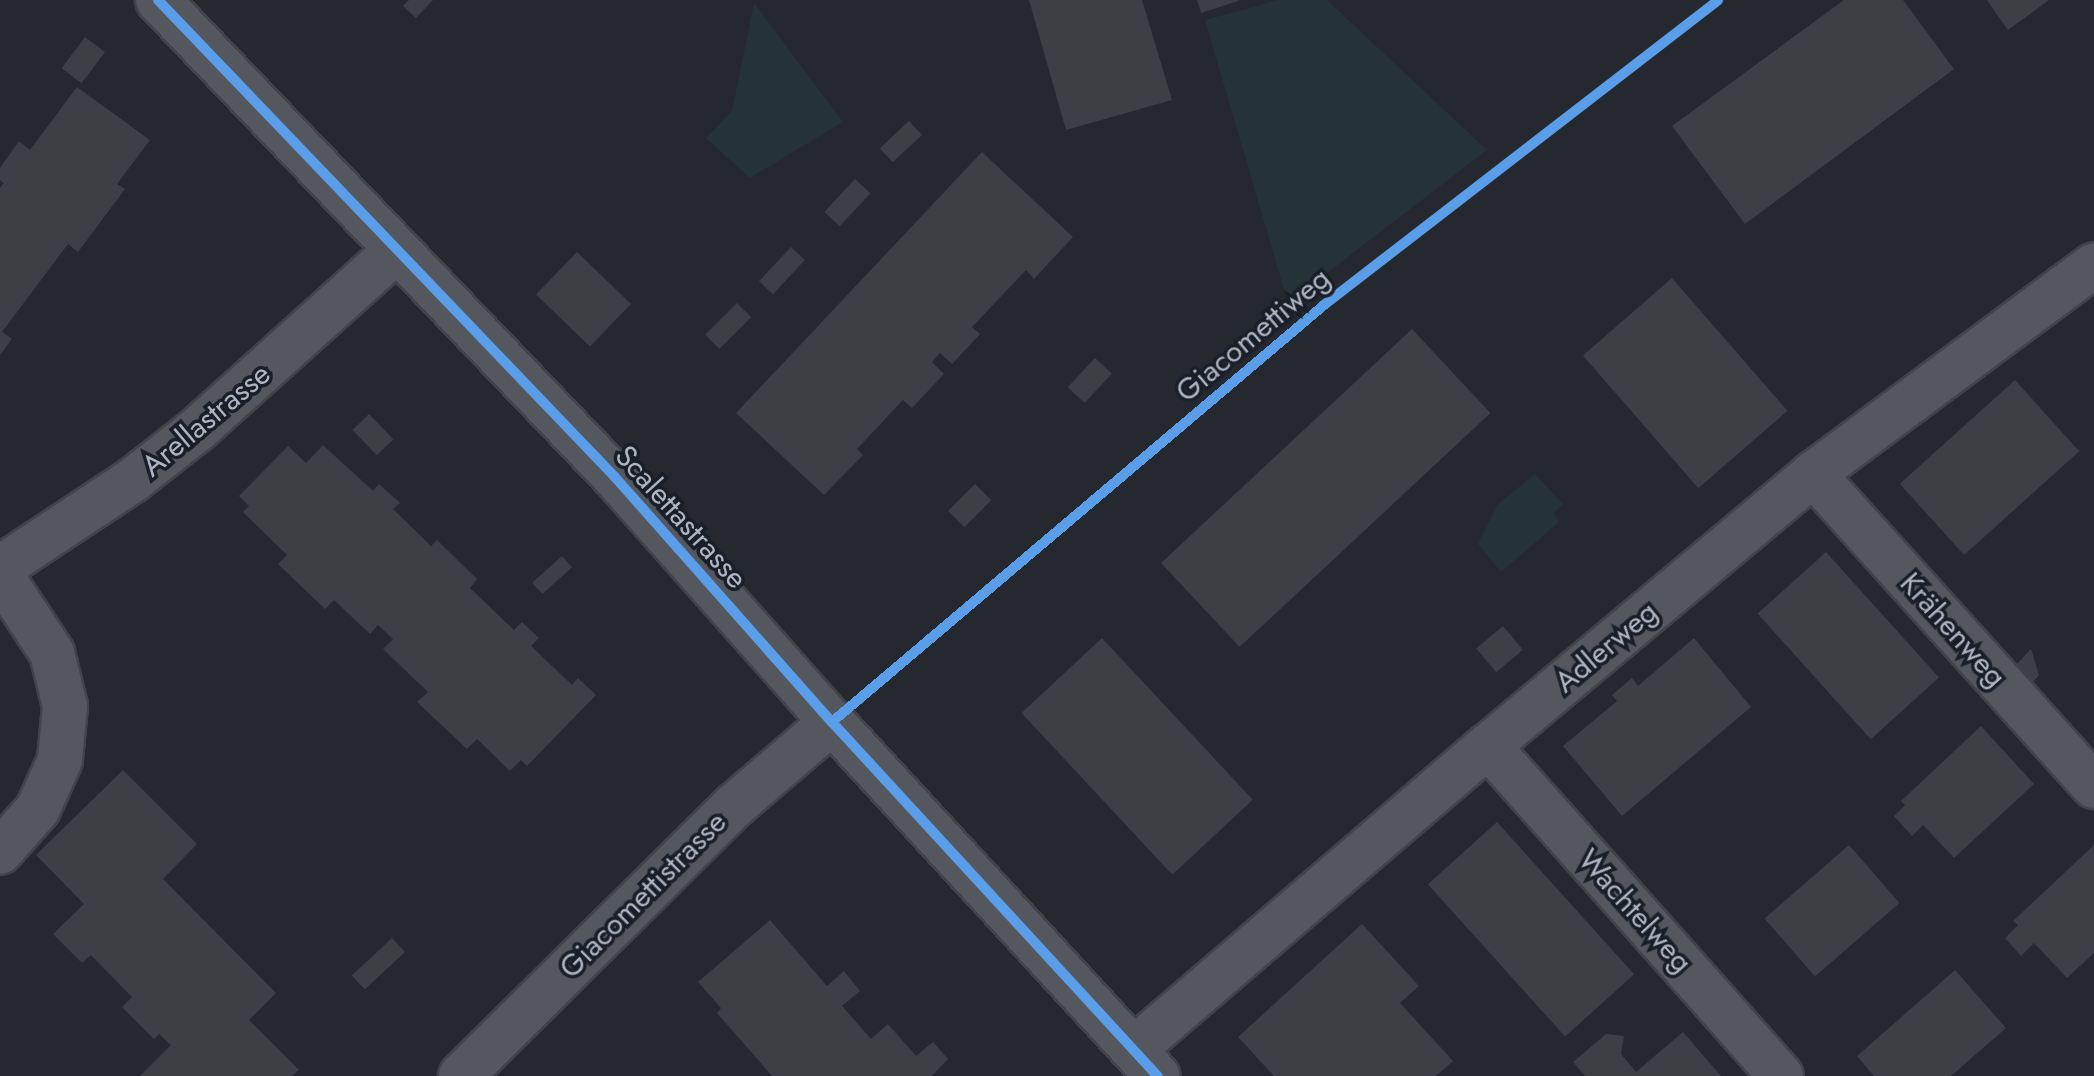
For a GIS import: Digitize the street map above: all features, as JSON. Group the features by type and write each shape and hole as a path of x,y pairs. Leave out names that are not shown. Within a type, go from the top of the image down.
{"street":[{"name":"Scalettastrasse","path":"158,0 614,476 832,722 1146,1063"},
{"name":"Arellastrasse","path":"0,571 133,480 198,429 396,251"},
{"name":"Adlerweg","path":"1146,1063 1488,746 1813,474 2094,265"},
{"name":"Krähenweg","path":"1813,474 2094,786"},
{"path":"0,571 52,653 65,706 60,760 38,809 0,852"},
{"name":"Giacomettistrasse","path":"461,1076 734,806 832,722"},
{"name":"Wachtelweg","path":"1488,746 1781,1076"}],"shaded area":[{"path":"1278,0 1327,0 1487,150 1288,303 1205,20"},
{"path":"754,3 843,122 750,178 706,138 732,111"},
{"path":"1535,474 1563,504 1554,513 1559,522 1501,572 1478,544 1497,505"}],"building":[{"path":"409,0 433,0 416,18 403,6"},
{"path":"1029,0 1142,0 1172,100 1066,130"},
{"path":"1197,0 1238,0 1238,1 1201,13"},
{"path":"1844,0 1903,0 1954,69 1745,224 1672,126"},
{"path":"1987,0 2049,0 2008,30"},
{"path":"85,37 105,52 81,83 62,68"},
{"path":"77,87 150,140 117,184 125,189 78,252 68,244 2,332 12,339 0,355 0,188 4,183 0,180 0,168 19,141 30,150"},
{"path":"909,121 922,135 893,162 880,148"},
{"path":"982,152 1073,237 1034,279 1026,270 972,327 980,334 952,364 940,353 932,362 944,374 912,408 903,400 857,449 863,455 824,495 736,413"},
{"path":"855,179 870,193 840,226 824,212"},
{"path":"791,247 805,260 773,294 759,281"},
{"path":"577,252 631,304 590,347 536,294"},
{"path":"1672,278 1787,411 1698,488 1583,355"},
{"path":"737,303 751,317 719,349 705,335"},
{"path":"1412,329 1490,413 1240,647 1161,563"},
{"path":"1095,358 1112,374 1085,403 1068,387"},
{"path":"2015,380 2079,451 1964,555 1900,484"},
{"path":"369,414 393,439 377,455 352,430"},
{"path":"323,445 373,491 379,484 400,503 393,509 431,546 437,540 477,579 470,588 514,630 522,622 539,638 531,646 572,685 578,678 596,695 527,766 521,760 510,771 477,739 467,749 417,702 428,692 383,649 393,639 378,625 370,634 334,600 325,609 278,564 287,555 243,512 249,506 239,496 288,446 306,463"},
{"path":"975,484 991,500 964,527 948,511"},
{"path":"1826,552 1939,678 1871,739 1758,614"},
{"path":"562,556 572,567 542,594 532,583"},
{"path":"1503,626 1523,650 1496,672 1476,648"},
{"path":"1102,638 1253,800 1172,875 1022,713"},
{"path":"1694,638 1751,707 1622,816 1563,746 1617,701 1612,695 1632,678 1638,686"},
{"path":"2031,649 2039,675 2033,682 2017,664"},
{"path":"1981,726 2034,784 1954,858 1923,825 1912,836 1894,816 1905,805 1901,801"},
{"path":"123,770 197,844 163,879 276,993 249,1020 299,1070 292,1076 140,1076 171,1045 159,1034 154,1039 122,1007 132,997 91,955 82,963 53,934 84,904 36,855"},
{"path":"1497,822 1634,974 1565,1037 1428,884"},
{"path":"1849,845 1900,903 1815,977 1764,918"},
{"path":"2094,845 2094,953 2067,978 2034,943 2021,956 2005,938 2018,925 2013,921"},
{"path":"770,920 827,986 844,971 860,991 842,1006 871,1039 888,1024 916,1056 933,1042 948,1059 932,1076 772,1076 717,1013 721,1008 698,982"},
{"path":"1362,924 1419,986 1400,1003 1453,1061 1436,1076 1274,1076 1238,1037"},
{"path":"392,938 405,952 365,989 352,976"},
{"path":"1955,970 2006,1028 1951,1076 1874,1076 1857,1056"},
{"path":"1683,1032 1721,1076 1585,1076 1573,1062 1606,1034 1624,1036 1621,1054 1636,1072"}],"cycle path":[{"path":"158,0 614,476 832,722 1158,1076"},
{"name":"Giacomettiweg","path":"832,722 1324,305 1718,0"}]}
